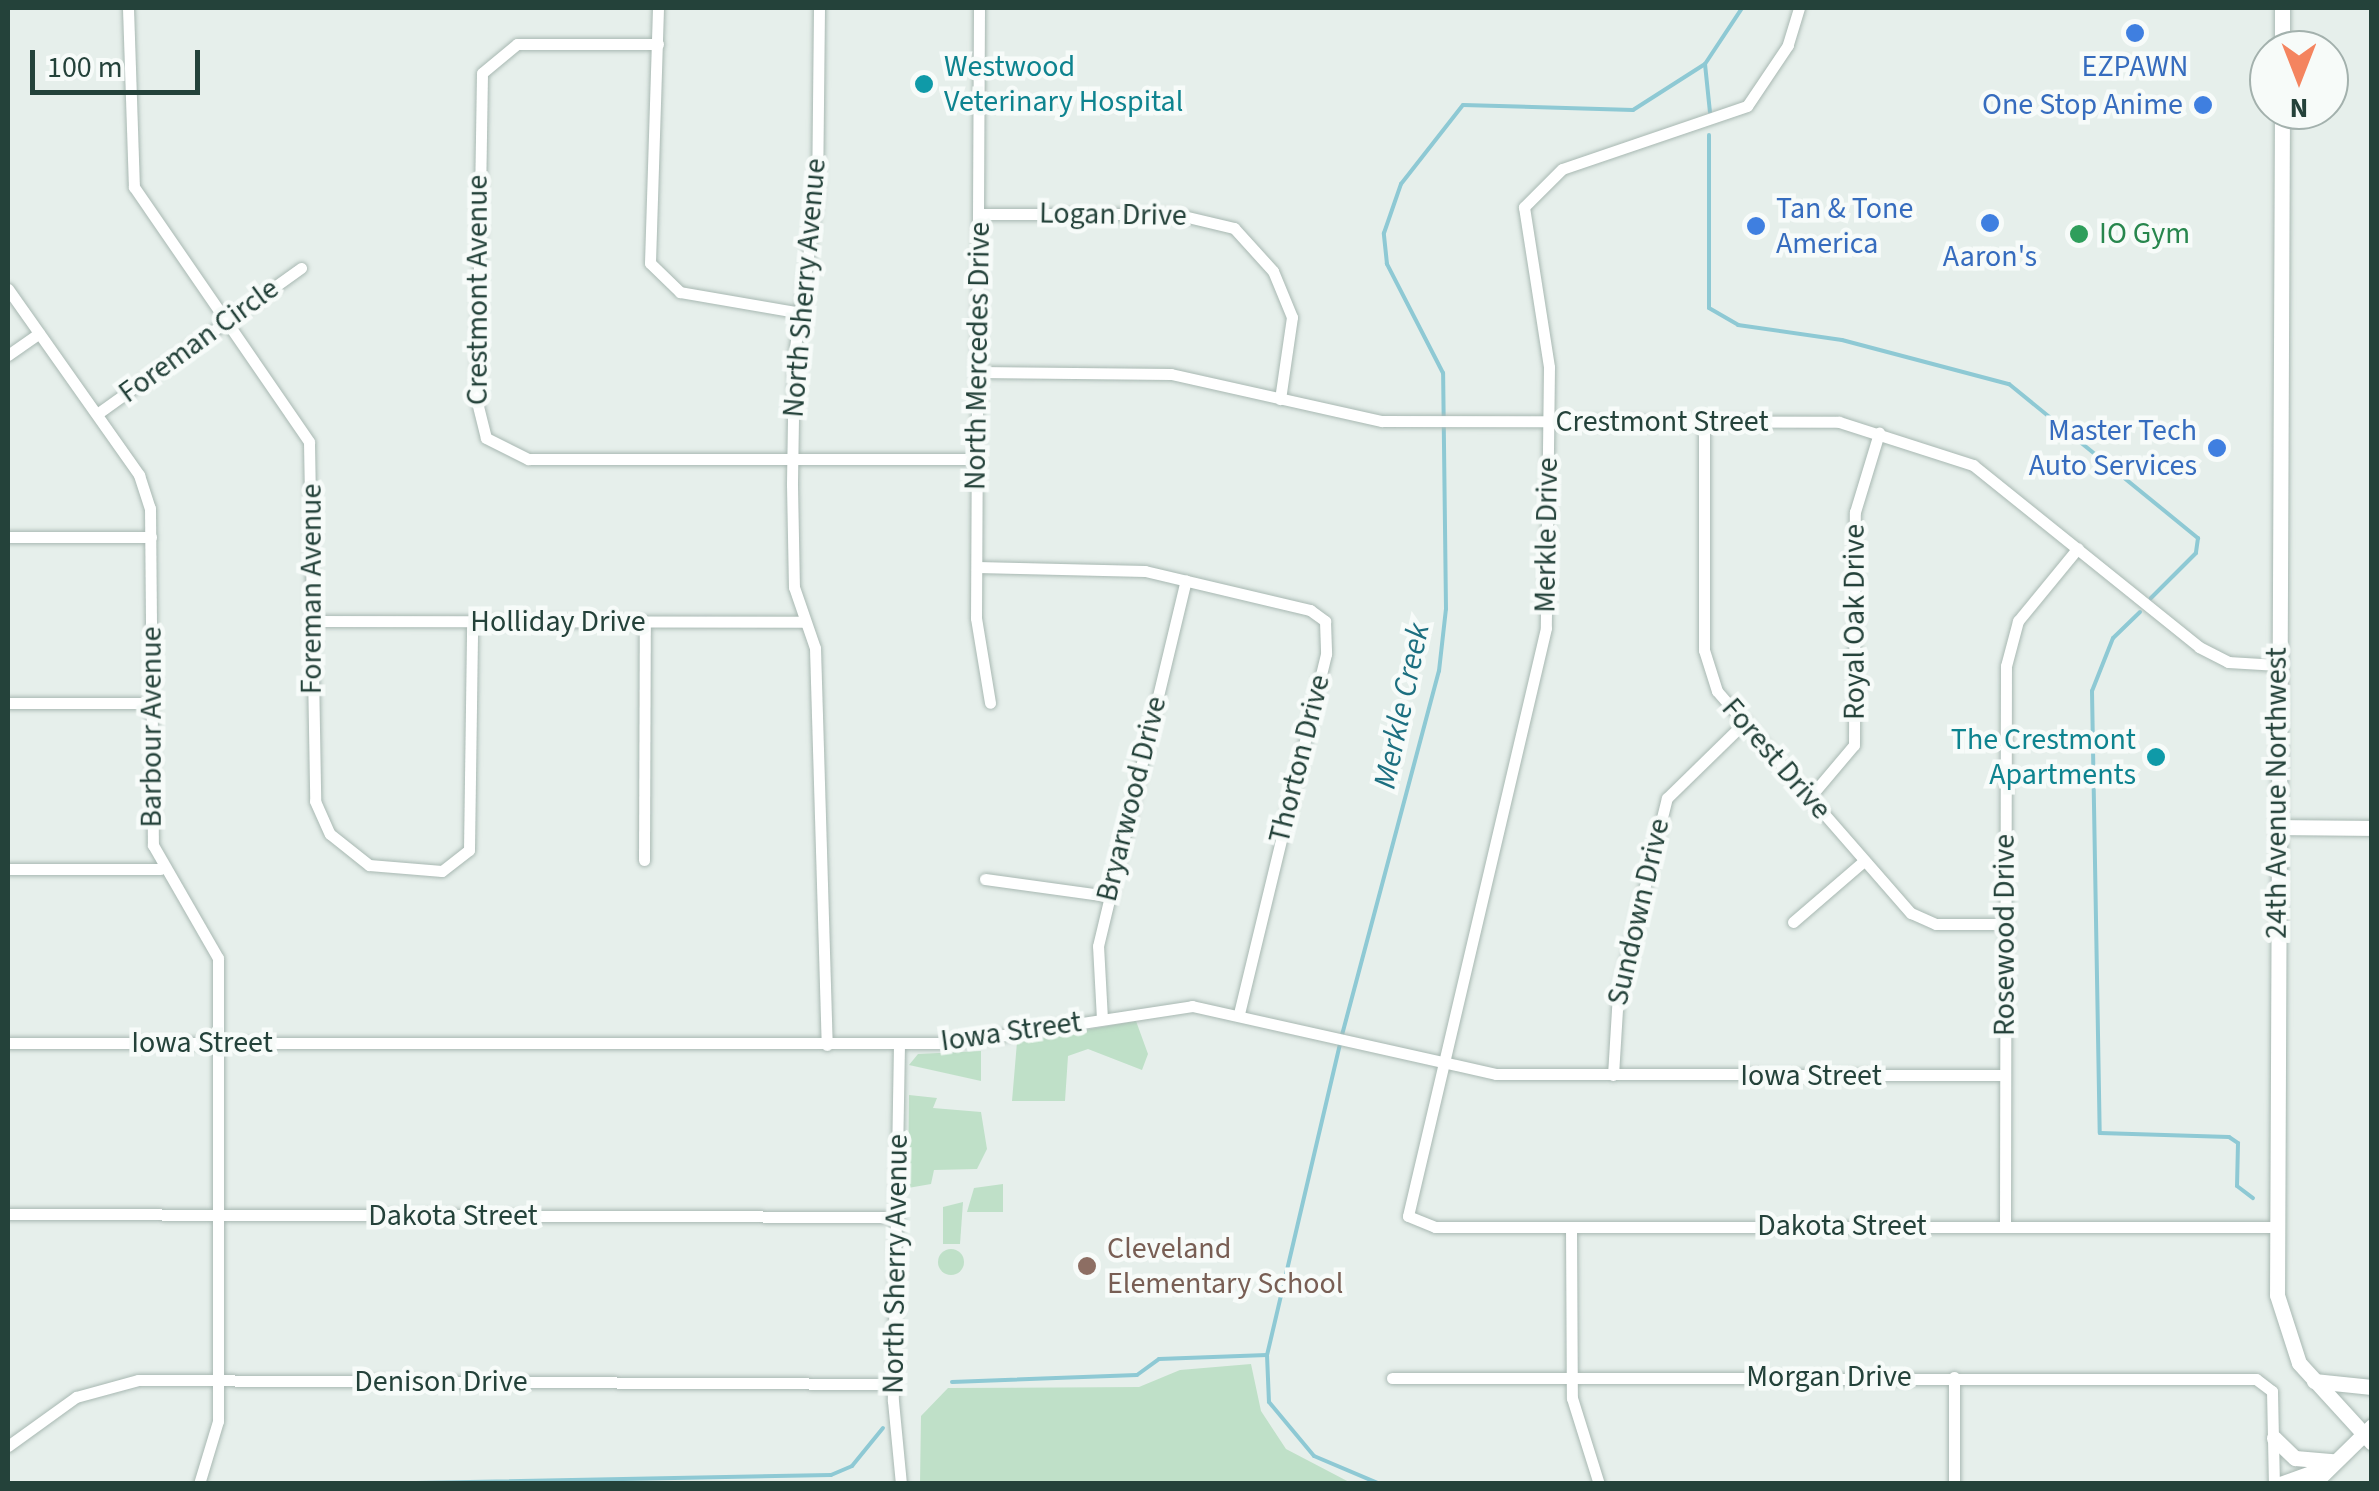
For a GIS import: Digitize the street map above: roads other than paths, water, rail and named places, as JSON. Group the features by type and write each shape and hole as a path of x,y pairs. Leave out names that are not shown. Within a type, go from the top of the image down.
{"main road":[{"name":"24th Avenue Northwest","path":"2282,130 2278,1311 2314,1381 2368,1434"},
{"path":"2278,827 2372,828"},
{"path":"2314,1381 2372,1387"},
{"path":"2313,1484 2329,1464 2368,1434"},
{"path":"2274,1438 2295,1458 2329,1464"},
{"path":"2277,1484 2329,1464"}],"street":[{"name":"Foreman Avenue","path":"128,8 130,175 309,442 319,813 349,853 401,872 449,869 472,841 472,622"},
{"path":"658,8 647,242 655,272 680,292 801,312"},
{"name":"North Sherry Avenue","path":"820,8 818,193 801,312 792,460 792,571 816,661 827,1045"},
{"name":"North Mercedes Drive","path":"979,8 977,567 990,703"},
{"name":"Merkle Drive","path":"1408,1216 1546,628 1548,350 1523,244 1526,200 1562,169 1740,111 1788,45 1800,8"},
{"name":"Crestmont Avenue","path":"658,44 516,44 482,72 478,418 499,451 528,459 976,460"},
{"name":"Logan Drive","path":"979,214 1176,214 1234,228 1274,271 1292,317 1280,399"},
{"name":"Foreman Circle","path":"96,414 301,268"},
{"name":"Barbour Avenue","path":"8,289 144,486 151,537 151,702 160,869 215,941 217,1381 214,1442 199,1484"},
{"path":"8,355 39,333"},
{"name":"Crestmont Street","path":"977,372 1172,374 1347,417 1430,422 1839,422 1972,465 2209,653 2278,665"},
{"name":"Forest Drive","path":"1704,422 1706,666 1745,722 1864,861 1926,922 2006,924"},
{"name":"Royal Oak Drive","path":"1810,797 1854,745 1856,512 1879,433"},
{"path":"8,537 151,537"},
{"name":"Rosewood Drive","path":"2004,1226 2008,650 2018,620 2078,548"},
{"path":"977,567 1186,580"},
{"name":"Thorton Drive","path":"1186,580 1310,610 1329,631 1239,1014"},
{"name":"Bryarwood Drive","path":"1102,1019 1095,966 1108,896 1186,580"},
{"name":"Holliday Drive","path":"311,621 804,622"},
{"path":"644,860 645,622"},
{"path":"8,703 151,702"},
{"name":"Sundown Drive","path":"1613,1076 1618,994 1667,798 1745,722"},
{"path":"1793,922 1864,861"},
{"path":"8,869 160,869"},
{"path":"984,879 1108,896"},
{"name":"Iowa Street","path":"8,1043 899,1044 1176,1006 1239,1014 1496,1074 2004,1076"},
{"name":"North Sherry Avenue","path":"899,1044 893,1384 901,1484"},
{"name":"Dakota Street","path":"8,1214 898,1218"},
{"name":"Dakota Street","path":"1408,1216 1435,1227 2277,1226"},
{"path":"1571,1227 1572,1378 1577,1432 1599,1484"},
{"path":"1954,1377 1954,1484"},
{"name":"Morgan Drive","path":"1392,1378 1954,1377 2266,1382 2274,1438"},
{"name":"Denison Drive","path":"8,1446 97,1388 217,1381 893,1384"},
{"path":"2274,1438 2277,1484"}],"waterway":[{"name":"Merkle Creek","path":"1342,1035 1439,671 1446,609 1443,373 1387,264 1384,233 1401,184 1463,105 1633,110 1705,64 1742,8"},
{"path":"1705,64 1710,112"},
{"path":"1709,135 1709,308 1738,325 1842,340 2009,384 2198,538 2196,553 2151,598"},
{"path":"2140,612 2113,638 2092,691 2100,1133 2229,1137 2238,1143 2237,1186 2253,1198"},
{"name":"Merkle Creek","path":"1340,1044 1267,1355 1269,1402 1314,1456 1380,1484"},
{"path":"952,1382 1137,1375 1159,1359 1267,1355"},
{"path":"362,1484 831,1475 852,1466 883,1428"}],"place":[{"name":"EZPAWN","path":"2135,33"},
{"name":"Westwood Veterinary Hospital","path":"924,84"},
{"name":"One Stop Anime","path":"2203,105"},
{"name":"Aaron's","path":"1990,223"},
{"name":"Tan & Tone America","path":"1756,226"},
{"name":"IO Gym","path":"2079,234"},
{"name":"Master Tech Auto Services","path":"2217,448"},
{"name":"The Crestmont Apartments","path":"2156,757"},
{"name":"Cleveland Elementary School","path":"1087,1266"}]}
